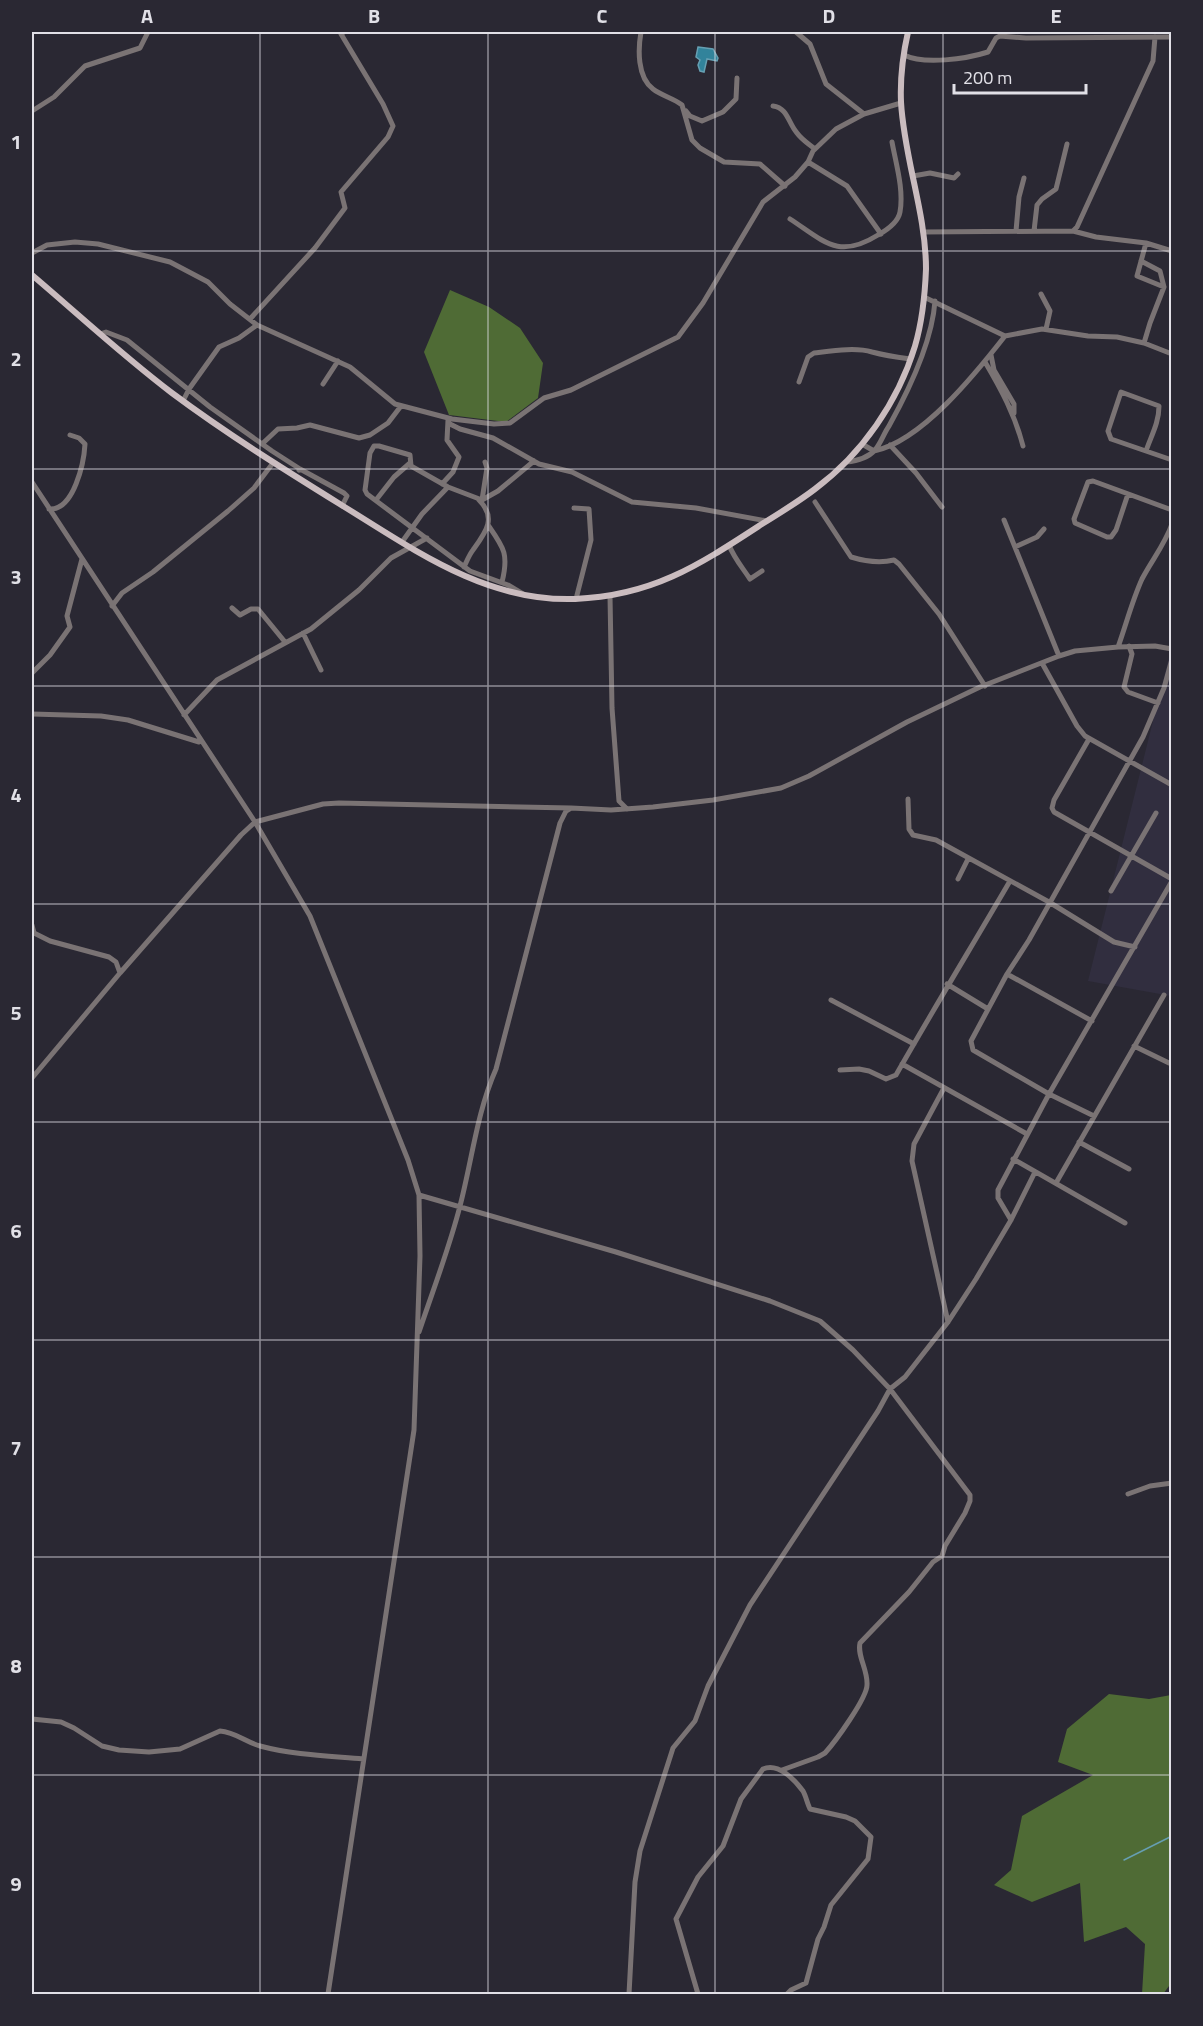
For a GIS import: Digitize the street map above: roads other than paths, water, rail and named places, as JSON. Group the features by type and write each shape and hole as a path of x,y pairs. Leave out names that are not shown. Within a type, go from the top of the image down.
{"main road":[{"path":"32,274 100,334 183,401 295,477 411,548 473,581 525,596 576,599 610,596 663,582 709,559 815,489 846,462 862,444 895,393 919,330 926,270 923,232 901,103 908,32"}],"street":[{"path":"32,111 54,97 86,66 140,48 148,32"},
{"path":"250,319 315,248 345,208 341,192 384,142 393,126 383,104 341,34 344,32"},
{"path":"641,32 639,56 647,83 652,89 677,101 690,116 702,121 723,112 736,99 737,78"},
{"path":"796,32 810,44 826,84 864,114"},
{"path":"904,56 928,61 973,56 988,52 996,38 1000,36 1026,38 1172,37"},
{"path":"1073,231 1102,174 1153,61 1155,37"},
{"path":"32,253 47,245 75,242 98,244 156,257 208,282 230,304 257,325 350,367 394,404 448,421 510,423 544,398 571,390 678,337 703,303 763,202 795,177 808,162 815,149 836,129 864,114 901,103"},
{"path":"772,106 787,114 791,126 799,137 815,149"},
{"path":"685,110 692,140 696,145 724,162 760,164 785,186"},
{"path":"790,219 827,243 842,248 860,244 881,234 897,220 900,211 892,142"},
{"path":"1034,231 1037,205 1056,189 1067,144"},
{"path":"808,162 847,186 881,234"},
{"path":"913,176 930,173 954,178 958,174"},
{"path":"1016,231 1019,197 1024,178"},
{"path":"923,232 1073,231 1096,237 1146,243 1172,251"},
{"path":"1146,243 1137,273 1139,278 1164,287"},
{"path":"1141,261 1160,271 1164,287 1144,343"},
{"path":"1041,294 1050,311 1046,330"},
{"path":"924,297 1005,336 1046,330 1088,336 1117,336 1172,354"},
{"path":"874,451 915,377 934,315 935,301"},
{"path":"183,401 219,347 249,333 257,325"},
{"path":"100,334 106,332 127,340 262,444 300,469 344,493 347,496 342,506"},
{"path":"846,462 859,460 906,436 947,405 1005,336"},
{"path":"799,382 808,357 814,353 854,350 871,351 882,356 910,358"},
{"path":"991,355 994,370 1014,404 1014,416"},
{"path":"323,384 338,361"},
{"path":"985,362 1014,416 1023,446"},
{"path":"1146,451 1155,428 1159,406 1121,392 1108,431 1111,439 1172,460"},
{"path":"262,444 278,429 310,425 355,439 370,435 388,423 401,406"},
{"path":"448,421 460,429 493,438 534,461 572,472 632,502 696,507 767,521"},
{"path":"402,542 445,485 459,457 447,440 448,421"},
{"path":"50,509 57,509 66,502 79,476 85,444 79,438 70,435"},
{"path":"370,435 366,492 464,567 483,577 514,587 525,596"},
{"path":"862,444 874,451"},
{"path":"890,445 916,473 942,507"},
{"path":"370,453 374,446 379,446 411,455 410,463 394,477 376,500"},
{"path":"480,500 498,491 534,461"},
{"path":"480,500 487,468 485,462"},
{"path":"112,606 122,593 153,572 254,488 273,463"},
{"path":"410,463 411,466 445,485 480,500 486,507 489,515 488,525 464,567"},
{"path":"295,477 300,469"},
{"path":"1128,494 1116,530 1111,537 1075,523 1074,519 1088,482 1092,481 1128,494 1172,510"},
{"path":"32,482 255,822 318,933 408,1160 419,1195 420,1256 414,1430 328,1995"},
{"path":"815,502 851,557 868,561 894,560 899,564 939,614 985,686"},
{"path":"574,508 589,509 591,540 576,599"},
{"path":"1004,520 1059,656"},
{"path":"488,525 504,549 506,557 507,566 502,582"},
{"path":"1118,647 1140,584 1152,559 1166,540 1172,525"},
{"path":"1015,547 1037,537 1044,529"},
{"path":"184,715 217,680 303,633 351,597 391,558 427,538"},
{"path":"729,545 735,560 750,579 762,571"},
{"path":"432,560 438,548"},
{"path":"32,673 50,655 70,627 67,616 82,559"},
{"path":"610,596 612,708 619,801 627,809"},
{"path":"232,608 240,615 251,609 258,609 285,642"},
{"path":"303,633 321,670"},
{"path":"1129,646 1132,654 1125,687 1128,692 1158,703"},
{"path":"32,1078 214,864 255,822 322,804 611,810 688,804 781,788 809,776 886,732 985,686 1059,656 1075,651 1129,646 1155,646 1172,649"},
{"path":"1094,1116 1049,1094 973,1050 971,1041 1143,736 1164,688 1172,659"},
{"path":"1042,663 1077,726 1089,739 1172,785"},
{"path":"32,714 101,716 128,720 201,742"},
{"path":"1011,1220 998,1198 998,1190 1049,1094 1172,880 1054,812 1052,805 1089,739"},
{"path":"908,799 909,829 913,835 936,840 1049,902 1114,942 1134,947"},
{"path":"611,810 619,801"},
{"path":"416,1339 460,1208 483,1102 499,1059 560,823 566,811 572,808"},
{"path":"1111,891 1156,813"},
{"path":"958,879 968,859"},
{"path":"840,1070 859,1069 869,1071 881,1078 891,1078 896,1075 947,984 973,946 1010,881"},
{"path":"32,925 33,933 51,941 109,957 116,963 120,972"},
{"path":"1007,974 1092,1020"},
{"path":"947,984 988,1009"},
{"path":"1056,1183 1164,994"},
{"path":"831,1000 914,1044"},
{"path":"1134,1046 1169,1063"},
{"path":"902,1064 1027,1134"},
{"path":"944,1088 914,1144 912,1161 948,1322"},
{"path":"1079,1142 1129,1169"},
{"path":"1013,1159 1125,1223"},
{"path":"628,1995 635,1882 640,1851 673,1748 695,1721 708,1686 750,1605 878,1411 890,1389 905,1377 948,1322 1011,1220 1035,1172"},
{"path":"419,1195 616,1252 770,1301 820,1321 890,1389 970,1495 970,1502 945,1546 942,1556 933,1562 909,1592 860,1643 868,1687 858,1708 825,1753 782,1770"},
{"path":"1128,1494 1150,1486 1172,1482"},
{"path":"32,1719 61,1722 102,1746 119,1750 149,1752 180,1749 220,1731 228,1732 256,1745 274,1749 363,1759"},
{"path":"698,1995 676,1919 698,1877 723,1846 734,1815 747,1790 765,1767 782,1770 803,1791 810,1809 846,1816 855,1821 870,1835 871,1839 868,1858 831,1905 818,1939 806,1983 790,1990 787,1995"}],"water":[{"path":"698,47 713,49 718,58 717,61 707,59 704,72 700,71 698,65 700,60 696,57"}],"waterway":[{"path":"1124,1860 1172,1836"}]}
